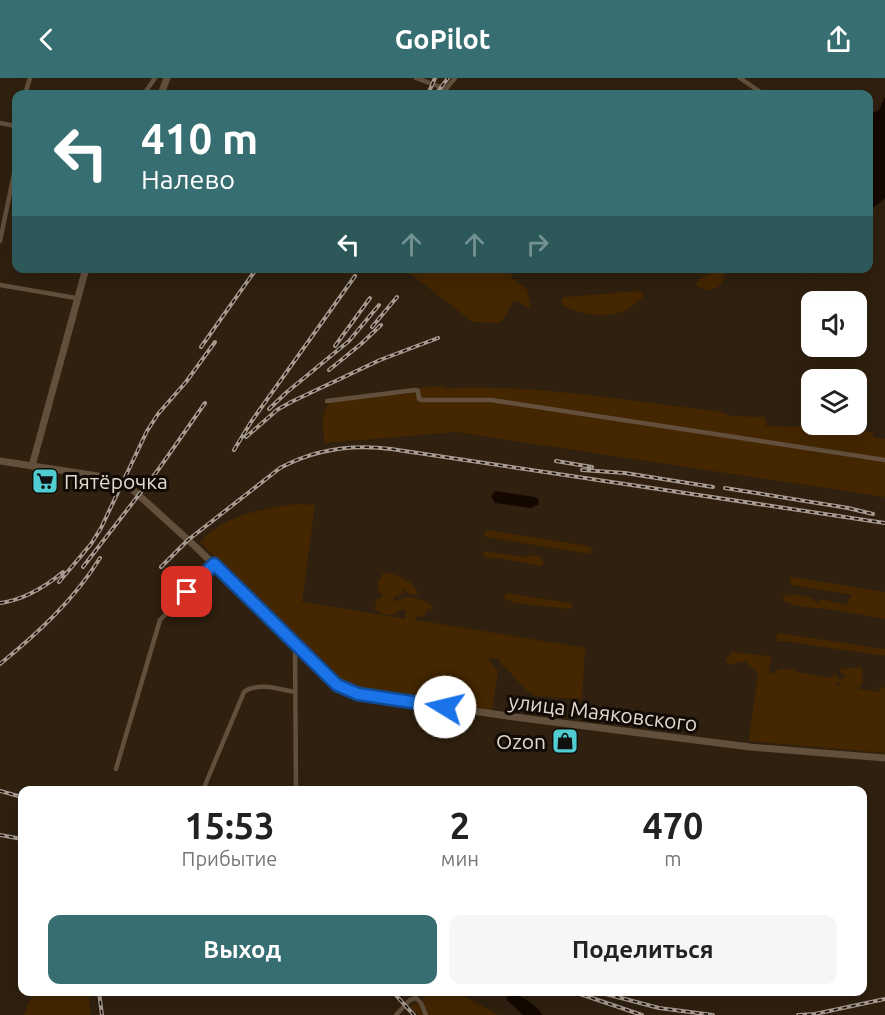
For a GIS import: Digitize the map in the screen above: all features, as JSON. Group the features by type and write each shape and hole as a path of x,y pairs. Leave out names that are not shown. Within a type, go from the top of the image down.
{"street":[{"path":"416,78 446,89 455,78"},
{"path":"740,78 757,90"},
{"path":"0,241 12,184"},
{"path":"32,466 84,273"},
{"path":"0,285 76,298"},
{"path":"327,401 415,390 418,391 422,400 491,400 885,460"},
{"name":"улица Маяковского","path":"0,460 98,476 120,483 144,499 214,564 337,685 358,694 514,717 750,747 885,758"},
{"path":"116,769 160,620 214,564"},
{"path":"295,646 296,786"},
{"path":"205,786 244,693 252,687 294,692"},
{"path":"396,1015 410,1000 416,998 422,1003 426,1015"}],"shaded area":[{"path":"885,97 885,198 873,208 873,113 879,110"},
{"path":"409,273 508,273 527,289 529,308 514,300 502,321 498,323 473,322"},
{"path":"711,273 725,273 719,286 710,290 700,288 696,284 698,280"},
{"path":"642,292 643,297 628,309 612,314 586,314 562,305 562,298 567,297"},
{"path":"479,387 583,394 722,412 730,416 765,417 766,426 800,427 801,425 801,435 867,435 867,431 873,432 873,437 885,439 885,497 456,432 324,443 325,409 332,401 412,393 419,388"},
{"path":"495,491 535,497 539,504 531,508 495,503 491,496"},
{"path":"296,504 315,505 302,602 406,619 405,610 387,615 374,609 377,599 383,596 377,588 378,582 384,572 394,575 409,581 417,593 416,596 409,594 404,588 403,594 394,597 393,602 403,598 414,598 434,607 427,610 424,617 417,616 416,620 585,648 582,699 535,696 524,688 497,658 487,658 498,671 492,710 353,689 342,683 299,643 200,542 232,519 257,511"},
{"path":"487,530 589,546 593,550 589,554 485,537 484,533"},
{"path":"483,551 525,557 540,556 544,564 541,566 487,558 482,554"},
{"path":"791,577 885,592 885,619 788,603 782,596 801,596 818,603 821,599 846,605 852,595 791,585 789,580"},
{"path":"507,593 571,603 574,607 568,609 514,603 504,598"},
{"path":"778,633 885,649 885,656 778,642 776,636"},
{"path":"732,652 769,656 772,661 769,675 780,669 791,669 828,678 836,674 840,680 835,685 840,686 839,683 846,675 840,673 840,669 860,667 863,669 863,683 858,689 881,692 879,688 882,686 885,689 885,753 749,741 758,673 745,661 729,665 725,661"},
{"path":"31,996 89,996 90,1015 24,1015"},
{"path":"422,996 463,996 499,1015 418,1015 410,1006 426,998"},
{"path":"507,996 520,996 529,1001 543,1015 523,1015 507,1000"}],"railway":[{"path":"430,90 435,78"},
{"path":"439,90 448,78"},
{"path":"201,347 253,273"},
{"path":"234,450 251,422 355,276"},
{"path":"372,327 397,297"},
{"path":"335,346 370,298"},
{"path":"269,409 349,341 379,305"},
{"path":"329,370 381,325"},
{"path":"246,437 277,410 291,402 380,360 438,338"},
{"path":"59,582 91,544 101,528 147,431 158,414 186,382 215,342"},
{"path":"83,567 158,470 205,403"},
{"path":"161,567 188,540 280,468 320,452 362,447 391,449 885,523"},
{"path":"556,461 592,467"},
{"path":"582,470 625,473 713,487"},
{"path":"725,488 873,514"},
{"path":"0,664 54,615 79,588 100,558"},
{"path":"0,603 33,592 63,572"},
{"path":"0,791 18,796"},
{"path":"0,835 18,838"},
{"path":"100,996 102,1015"},
{"path":"397,996 414,1015"},
{"path":"586,996 642,1015"},
{"path":"613,996 659,1008 713,1015"},
{"path":"798,1015 815,1014 885,999"}],"place":[{"name":"Пятёрочка","path":"45,481"},
{"name":"Ozon","path":"565,741"}],"route":[{"path":"187,592 214,564 337,685 358,694 445,707"}]}
